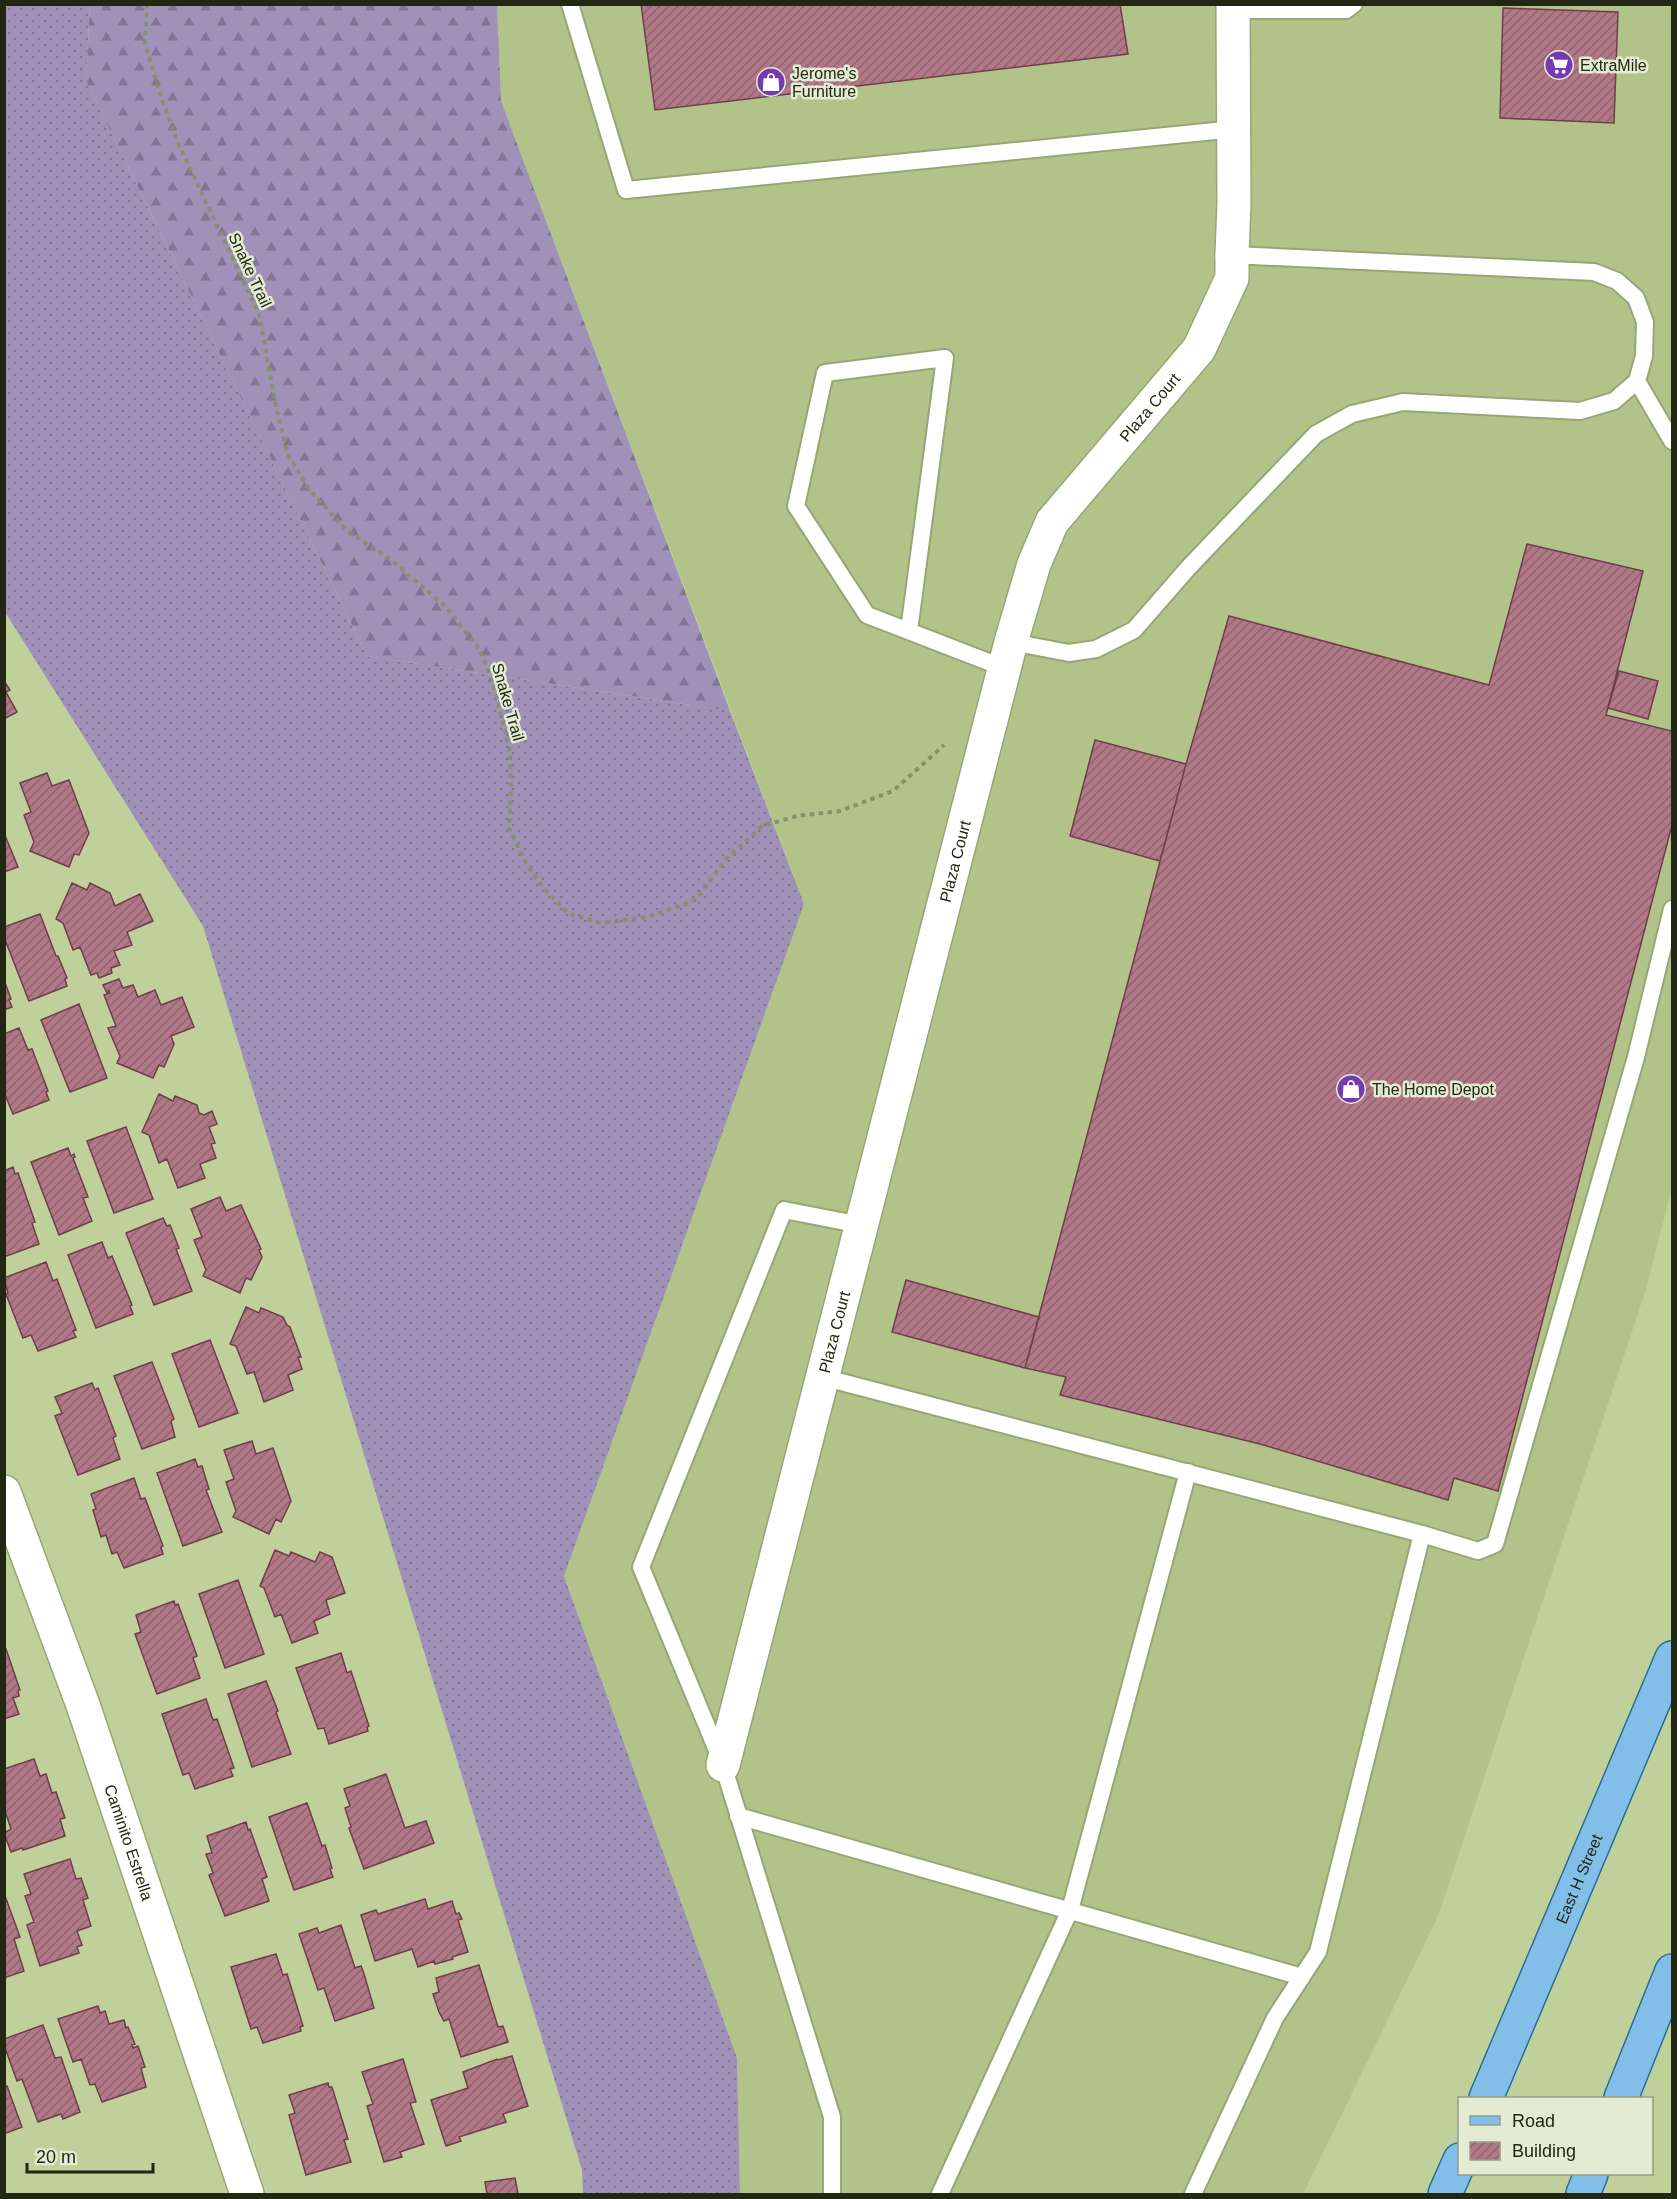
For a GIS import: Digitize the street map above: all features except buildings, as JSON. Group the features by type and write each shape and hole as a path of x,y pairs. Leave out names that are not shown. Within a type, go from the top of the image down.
{"main road":[{"name":"East H Street","path":"1486,2097 1672,1658"},
{"path":"1621,2097 1672,1971"},
{"path":"1445,2194 1458,2165"},
{"path":"1583,2194 1591,2175"}],"street":[{"name":"Plaza Court","path":"723,1765 1008,655 1034,564 1052,522 1199,350 1232,278 1233,7"},
{"name":"Caminito Estrella","path":"4,1492 86,1716 248,2194"}],"lane":[{"path":"570,4 626,190 1234,129"},
{"path":"1233,7 1346,10 1354,4"},
{"path":"909,631 945,358 825,373 796,506 867,615 909,631 1008,655 1069,653 1095,649 1134,630 1189,567 1316,434 1352,414 1403,402 1580,411 1614,401 1637,381 1644,356 1645,322 1636,298 1617,281 1594,272 1232,255"},
{"path":"1637,381 1672,441"},
{"path":"822,1377 1422,1534 1478,1551 1495,1544 1636,1057 1672,909"},
{"path":"832,2194 832,2117 723,1765 641,1567 784,1210 861,1225"},
{"path":"940,2194 1070,1910 1188,1473"},
{"path":"1192,2194 1275,2018 1318,1952 1422,1534"},
{"path":"738,1815 1302,1977"}],"path":[{"name":"Snake Trail","path":"147,4 145,43 158,88 178,143 259,314 276,407 288,455 309,489 346,530 391,560 445,606 480,650 494,686 510,752 509,828 526,863 544,889 569,914 601,923 648,917 696,900 725,860 762,826 797,816 840,811 893,791 944,744"}],"shaded area":[{"path":"497,5 1672,5 1672,1188 1646,1289 1439,1914 1303,2194 740,2194 737,2058 564,1575 804,904 501,101"}],"green space":[{"path":"5,5 90,5 86,81 367,656 730,711 804,904 564,1576 737,2058 740,2194 583,2194 582,2170 203,926 5,612"},
{"path":"90,5 497,5 501,101 730,711 367,656 86,81"}],"place":[{"name":"ExtraMile","path":"1559,65"},
{"name":"Jerome's Furniture","path":"771,82"},
{"name":"The Home Depot","path":"1351,1089"}]}
